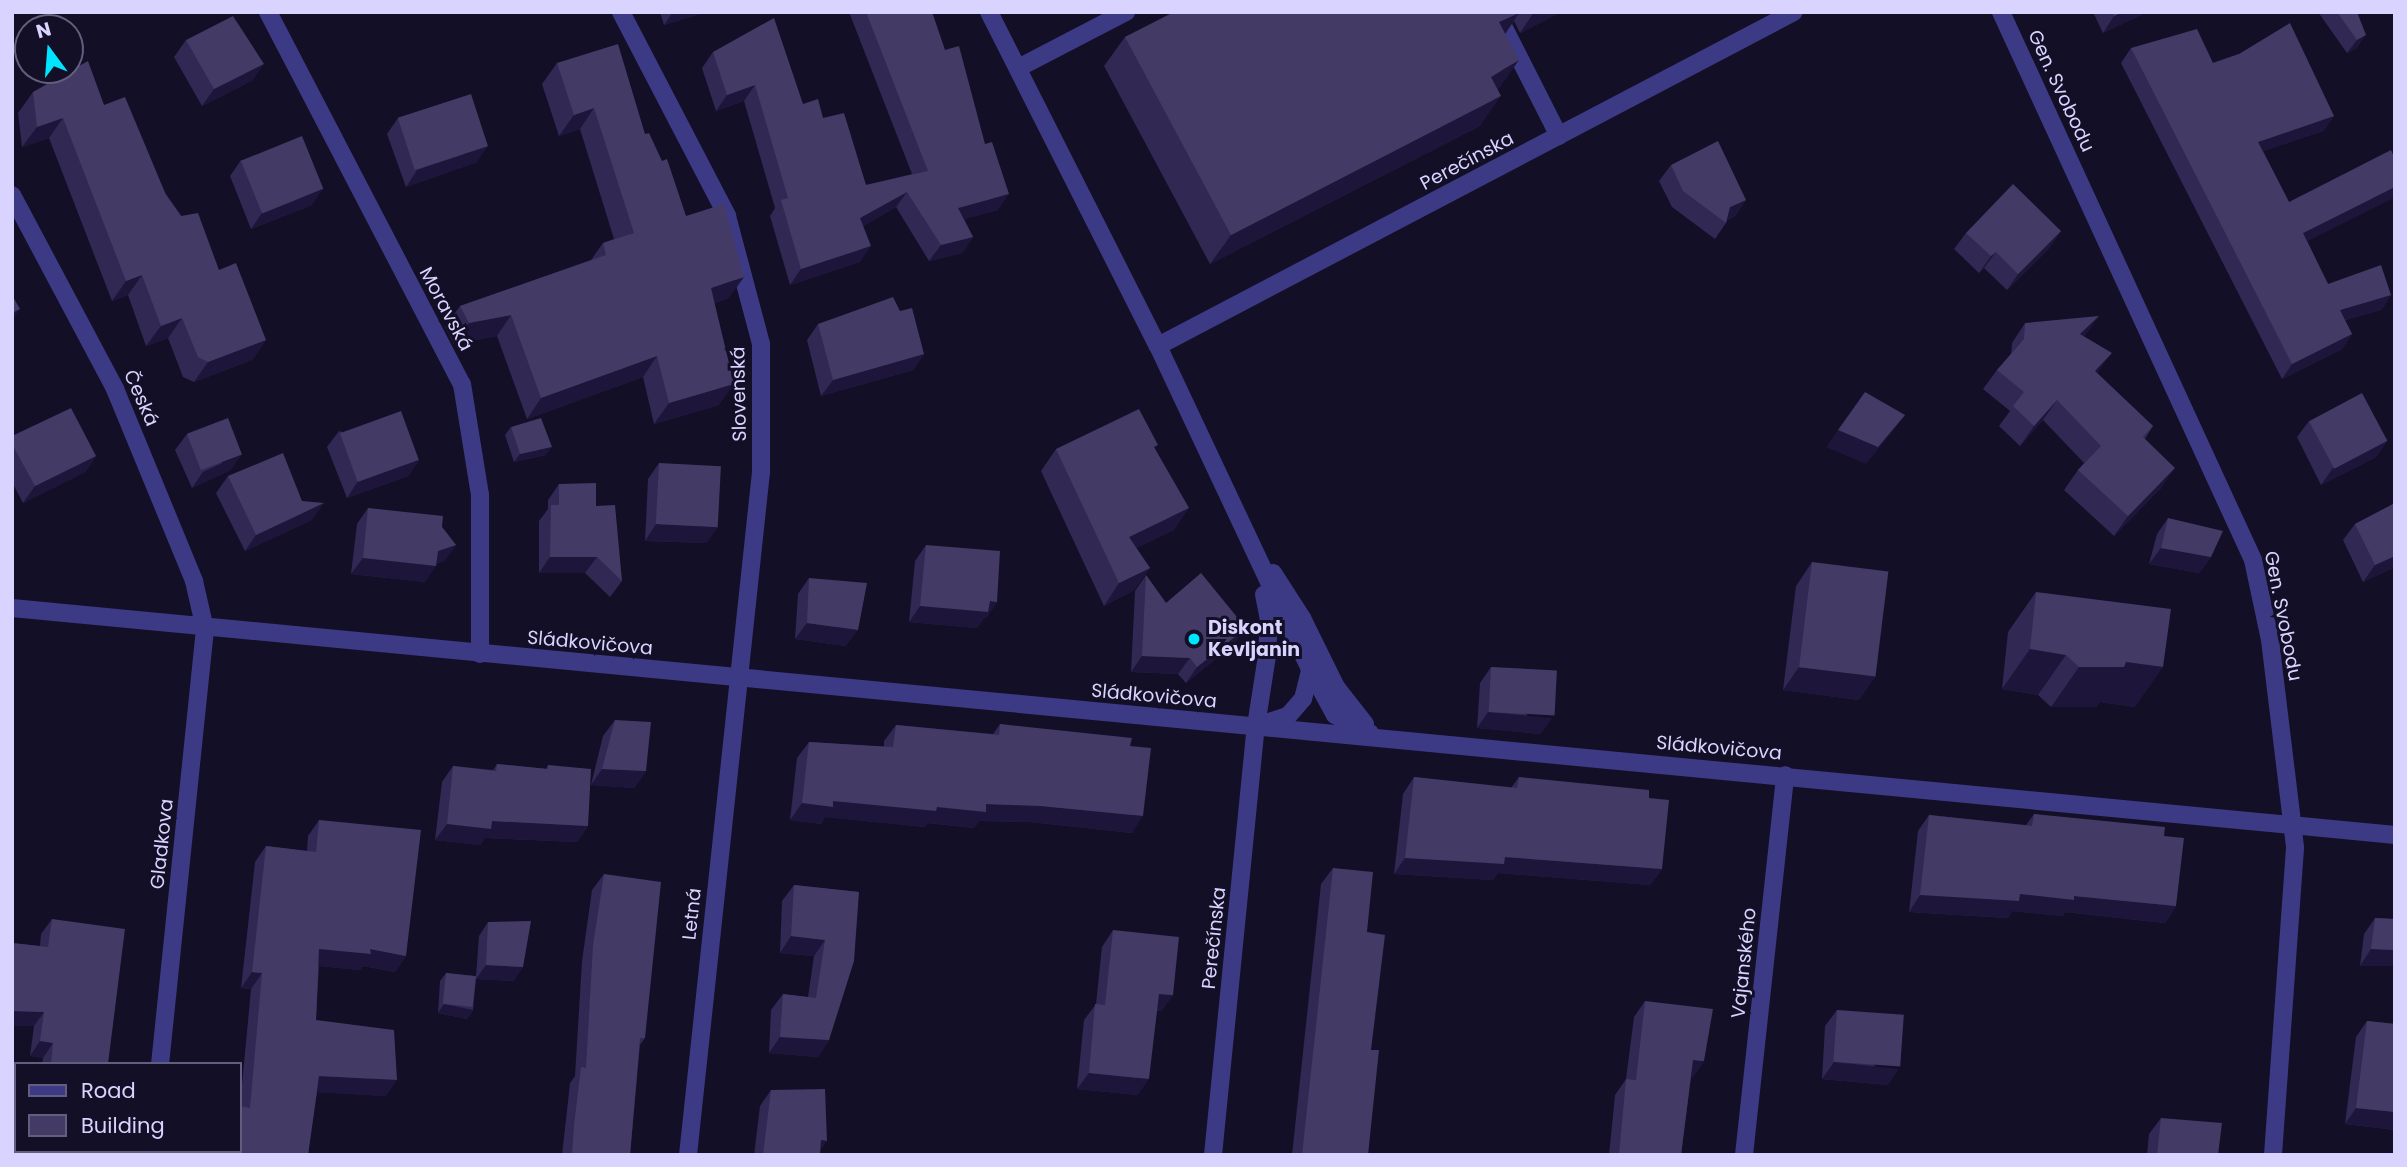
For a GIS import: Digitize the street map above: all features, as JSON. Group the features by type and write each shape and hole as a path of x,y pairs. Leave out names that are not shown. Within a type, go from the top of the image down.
{"street":[{"name":"Moravská","path":"268,12 462,384 480,495 480,654"},
{"name":"Slovenská","path":"621,12 727,216 761,344 761,472 739,678"},
{"name":"Perečínska","path":"989,12 1256,546 1280,612 1311,671 1335,715 1380,738"},
{"path":"1018,68 1126,12"},
{"path":"1496,12 1559,136"},
{"name":"Perečínska","path":"1158,346 1794,12"},
{"name":"Gen. Svobodu","path":"2001,12 2253,560 2270,640 2295,848 2273,1155"},
{"name":"Česká","path":"12,195 115,389 194,581 205,629"},
{"name":"Perečínska","path":"1256,546 1302,618 1346,704 1380,738"},
{"name":"Perečínska","path":"1213,1155 1269,620 1256,546"},
{"name":"Sládkovičova","path":"12,608 205,629 1785,775 2395,835"},
{"name":"Perečínska","path":"1256,726 1288,716 1303,699 1311,671 1302,618"},
{"name":"Gladkova","path":"160,1062 205,629"},
{"name":"Letná","path":"688,1155 739,678"},
{"path":"1210,722 1250,708 1260,688"},
{"name":"Vajanského","path":"1744,1155 1785,775"}],"building":[{"path":"866,12 932,12 945,50 959,46 985,144 992,142 1009,194 958,208 973,237 941,245 907,192 860,218 871,246 801,269 781,200 788,198 755,85 727,95 713,52 774,18 803,104 818,99 823,118 844,113 866,185 928,171"},
{"path":"1174,12 1519,12 1499,22 1519,60 1491,77 1501,96 1231,235 1125,37"},
{"path":"2337,12 2357,12 2366,35 2357,40"},
{"path":"233,16 264,64 214,89 186,40"},
{"path":"2290,23 2334,116 2258,142 2289,202 2391,150 2395,159 2395,187 2303,233 2328,284 2381,265 2391,295 2340,310 2352,334 2292,364 2131,48 2197,29 2213,63 2239,54"},
{"path":"618,44 645,134 649,133 662,161 667,159 686,216 724,204 744,277 711,288 734,384 669,403 657,356 541,398 511,315 469,323 460,306 606,255 603,243 634,233 594,108 574,115 557,63"},
{"path":"88,61 104,105 125,97 166,195 181,216 198,213 219,270 236,263 266,340 208,362 198,357 182,318 161,326 142,275 126,281 63,118 37,127 33,92 47,84 84,84 84,63"},
{"path":"471,94 488,146 415,170 398,118"},
{"path":"302,136 323,189 262,214 241,161"},
{"path":"1718,141 1746,200 1730,207 1726,223 1683,191 1671,165"},
{"path":"2013,184 2061,231 2018,274 1996,252 1991,256 1966,233"},
{"path":"12,295 20,309 12,313"},
{"path":"893,297 900,311 912,308 924,354 833,380 818,324"},
{"path":"2099,316 2080,334 2112,353 2095,371 2153,426 2143,437 2175,468 2128,516 2078,470 2101,446 2057,400 2034,426 2013,406 2024,392 1997,370 2024,339 2025,323"},
{"path":"1865,392 1905,415 1878,447 1838,430"},
{"path":"2362,393 2387,441 2334,469 2309,421"},
{"path":"71,408 96,456 35,486 12,444 12,436"},
{"path":"1139,409 1158,445 1154,447 1189,508 1129,537 1150,568 1119,583 1056,449"},
{"path":"401,411 419,460 358,482 340,433"},
{"path":"228,418 242,454 201,470 187,434"},
{"path":"541,418 552,447 520,454 511,427"},
{"path":"283,453 302,501 324,503 256,535 228,476"},
{"path":"659,463 721,466 718,527 656,524"},
{"path":"596,483 596,506 615,505 622,581 597,557 550,557 551,505 559,505 559,484"},
{"path":"2395,503 2395,556 2375,565 2355,524"},
{"path":"368,508 443,516 442,527 456,545 438,551 436,566 363,558"},
{"path":"2168,518 2223,531 2211,557 2161,548"},
{"path":"926,545 1000,551 997,602 990,601 988,612 920,606"},
{"path":"1812,562 1888,571 1876,677 1799,667"},
{"path":"1201,573 1246,628 1197,667 1190,658 1142,656 1146,575 1166,603"},
{"path":"809,578 867,583 858,630 807,623"},
{"path":"2036,592 2171,609 2163,667 2126,662 2124,667 2079,667 2066,655 2030,649"},
{"path":"1491,667 1557,670 1555,715 1489,712"},
{"path":"615,720 651,722 646,771 602,769"},
{"path":"1000,724 1132,738 1130,746 1151,748 1143,816 1041,806 986,804 986,812 937,807 936,811 833,801 833,807 802,803 809,742 893,747 896,725 999,735"},
{"path":"497,764 548,769 548,765 591,769 588,826 492,821 491,829 447,824 453,766 496,771"},
{"path":"1414,777 1517,788 1519,777 1649,790 1649,798 1669,800 1662,869 1505,857 1504,864 1405,858"},
{"path":"2034,814 2165,827 2164,836 2184,838 2176,906 2074,896 2074,900 2020,894 2019,901 1920,895 1929,815 2032,826"},
{"path":"319,820 421,830 406,956 370,949 371,954 319,949 316,1020 394,1030 397,1080 319,1076 308,1155 229,1155 242,1153 242,1106 250,1108 262,973 252,972 266,846 316,852"},
{"path":"1333,868 1373,872 1367,932 1385,935 1371,1050 1379,1050 1368,1155 1302,1155"},
{"path":"604,874 661,882 645,1038 640,1038 630,1155 572,1155 581,1067 586,1068 593,945"},
{"path":"794,885 859,892 854,961 829,1040 780,1037 783,994 816,998 825,940 791,936"},
{"path":"2375,918 2395,919 2395,950 2371,949"},
{"path":"52,919 125,929 108,1062 51,1062 53,1043 40,1041 44,1012 12,1011 12,943 48,947"},
{"path":"531,921 523,967 486,965 488,922"},
{"path":"1113,930 1179,937 1173,995 1159,994 1149,1079 1089,1073 1095,1004 1105,1005"},
{"path":"446,973 476,976 473,1007 443,1004"},
{"path":"1645,1001 1713,1009 1704,1061 1693,1060 1681,1155 1619,1155 1626,1079 1636,1080"},
{"path":"1837,1010 1904,1015 1900,1067 1833,1062"},
{"path":"2367,1021 2395,1024 2395,1112 2356,1108"},
{"path":"825,1089 827,1141 821,1140 820,1155 763,1155 771,1090"},
{"path":"12,1097 14,1097 14,1126"},
{"path":"2161,1118 2222,1123 2218,1155 2157,1155"},
{"path":"31,1153 97,1153 97,1155"}],"place":[{"name":"Diskont Kevljanin","path":"1194,639"}]}
